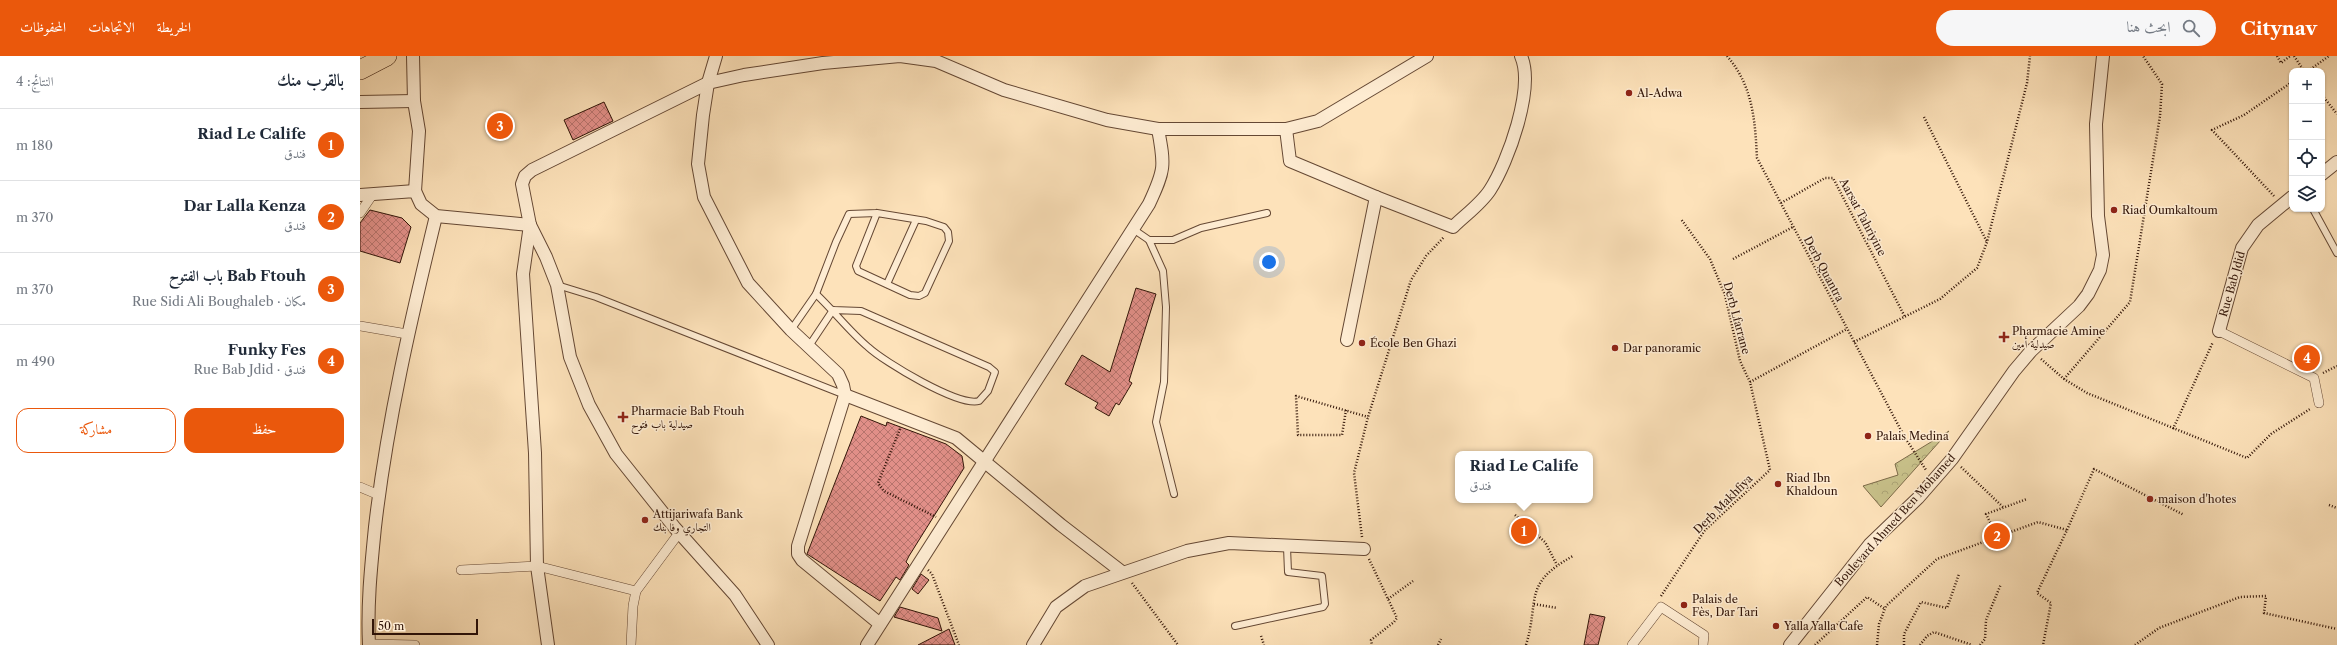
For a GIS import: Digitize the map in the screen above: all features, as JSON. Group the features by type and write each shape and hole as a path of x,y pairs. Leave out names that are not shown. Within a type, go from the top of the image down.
{"main road":[{"path":"360,70 387,56"}],"street":[{"path":"413,56 414,101 419,131 415,191 421,204 436,216 530,225"},
{"path":"716,56 708,82 698,164 704,197 748,283 790,330 810,346 838,374 843,385 845,395 798,546 798,554 802,560 880,624"},
{"path":"768,645 735,595 679,533 616,454 589,405 570,357 556,286 546,256 530,225 522,184 525,176 532,170 708,82 823,64 900,56 936,61 1004,90 1107,120 1158,128 1286,129 1318,121 1427,56"},
{"path":"1286,129 1290,161 1453,227 1489,192 1500,170 1514,132 1525,88 1524,63 1521,56"},
{"name":"Boulevard Ahmed Ben Mohamed","path":"1793,643 1825,598 1870,544 1933,481 1952,459 2009,377 2031,351 2079,306 2088,294 2100,270 2103,255 2098,216 2096,124 2103,56"},
{"path":"360,102 414,101"},
{"path":"868,645 945,521 1149,204 1161,178 1164,159 1158,128"},
{"path":"2325,172 2337,162"},
{"path":"360,194 415,191"},
{"path":"360,213 373,194"},
{"path":"1347,340 1376,196"},
{"name":"Rue Bab Jdid","path":"2289,200 2258,225 2242,248 2219,330 2314,378 2319,403"},
{"path":"416,645 369,644 364,624 364,593 390,421 408,334 436,216"},
{"path":"530,225 523,274 536,453 537,566 548,645"},
{"path":"360,326 408,334"},
{"path":"845,395 956,438 983,462 1122,572"},
{"path":"360,487 379,495"},
{"path":"631,645 633,606 636,591 679,533"},
{"path":"1033,645 1047,619 1066,597 1085,586 1122,572 1187,551 1228,543 1287,547 1364,549"},
{"path":"461,570 537,566 636,591"},
{"path":"1632,645 1661,607 1704,635 1703,645"}],"lane":[{"path":"2315,212 2337,253"},
{"path":"790,330 816,294 838,237 849,214 877,213 944,227 948,232 949,241 924,293 919,296 910,295 858,271 856,266 877,213"},
{"path":"1148,240 1173,240 1201,228 1267,213"},
{"path":"887,284 916,220"},
{"path":"1133,230 1148,240 1162,271 1166,307 1164,382 1156,422 1174,494"},
{"path":"556,286 596,297 845,395"},
{"path":"816,294 868,348 911,376 945,393 970,402 979,402 988,391 995,376 995,372 989,367 861,310 833,310"},
{"path":"810,346 833,310"},
{"path":"1234,626 1323,608 1325,604 1322,576 1288,572 1287,547"}],"path":[{"name":"Derb Quantra","path":"1727,56 1746,86 1754,111 1757,158 1904,436 1933,481"},
{"path":"1854,342 1940,299 1971,275 1982,259 2027,83 2030,56"},
{"path":"2064,379 2130,302 2160,116 2162,84 2143,56"},
{"path":"2277,56 2282,63 2290,56"},
{"path":"2294,56 2302,68"},
{"path":"2312,68 2329,56"},
{"path":"2282,206 2212,130 2244,115 2289,84"},
{"path":"2325,99 2337,114"},
{"path":"1924,117 1987,242"},
{"name":"Aarsat Tahriyine","path":"1780,203 1825,178 1833,178 1905,317"},
{"name":"Derb Lfarrane","path":"1681,219 1710,259 1725,295 1740,361 1750,382"},
{"path":"1372,645 1371,640 1396,620 1388,599 1364,549 1354,473 1368,417 1411,280 1426,256 1453,227"},
{"path":"1733,259 1793,227"},
{"path":"1750,382 1847,329"},
{"path":"2173,429 2219,330"},
{"path":"2031,351 2064,379 2087,393 2246,458 2271,434 2319,403"},
{"name":"Derb Makhfiya","path":"1658,600 1705,530 1770,470 1750,382"},
{"path":"1346,410 1342,435 1298,435 1296,396 1346,410 1368,417"},
{"path":"905,417 878,483 884,491 945,521"},
{"path":"1952,459 2004,508"},
{"path":"2043,645 2051,603 2037,593 2094,469 2184,515"},
{"path":"1997,536 1986,514 2027,499"},
{"path":"2329,505 2337,508"},
{"path":"1515,515 1545,542 1557,565"},
{"path":"1877,645 1879,624 1885,609 1937,559 2038,522 2067,530"},
{"path":"1526,645 1538,583 1557,565 1573,556"},
{"path":"920,561 932,574 959,645"},
{"path":"1122,572 1178,645"},
{"path":"1904,645 1904,634 1921,602 1947,608 1959,574"},
{"path":"1388,599 1413,581"},
{"path":"1980,645 1985,639 1986,620 2001,584"},
{"path":"2135,645 2159,628 2240,597 2266,596 2264,613 2337,629"},
{"path":"1815,645 1867,597 1885,609"},
{"path":"1534,604 1557,608"},
{"path":"1920,645 1927,636 1934,632 1972,645"},
{"path":"1261,636 1264,645"},
{"path":"1438,645 1442,640"}],"green space":[{"path":"1949,431 1881,507 1863,486 1898,475 1895,464"}],"building":[{"path":"604,102 613,121 573,140 564,120"},
{"path":"370,210 402,218 411,227 400,263 360,251 360,223"},
{"path":"1136,288 1156,294 1129,381 1132,383 1119,405 1116,403 1109,416 1095,408 1098,403 1065,384 1082,355 1110,372"},
{"path":"861,416 886,426 887,422 946,444 962,456 964,468 909,556 906,562 909,565 900,580 896,577 880,601 807,554"},
{"path":"921,574 929,580 918,594 912,589"},
{"path":"900,607 938,618 942,631 894,617"},
{"path":"1590,614 1605,617 1598,645 1584,645"},
{"path":"949,629 955,645 918,645"}],"place":[{"name":"Al-Adwa","path":"1629,93"},
{"name":"Bab Ftouh باب الفتوح","path":"500,126"},
{"name":"Riad Oumkaltoum","path":"2114,210"},
{"name":"Pharmacie Amine صيدلية أمين","path":"2004,337"},
{"name":"École Ben Ghazi","path":"1362,343"},
{"name":"Dar panoramic","path":"1615,348"},
{"name":"Funky Fes","path":"2307,358"},
{"name":"Pharmacie Bab Ftouh صيدلية باب فتوح","path":"623,417"},
{"name":"Palais Medina","path":"1868,436"},
{"name":"Riad Ibn Khaldoun","path":"1778,484"},
{"name":"maison d'hotes","path":"2150,499"},
{"name":"Attijariwafa Bank التجاري وفا بنك","path":"645,520"},
{"name":"Riad Le Calife","path":"1524,531"},
{"name":"Dar Lalla Kenza","path":"1997,536"},
{"name":"Palais de Fès, Dar Tari","path":"1684,605"},
{"name":"Yalla Yalla Cafe","path":"1776,626"}]}
